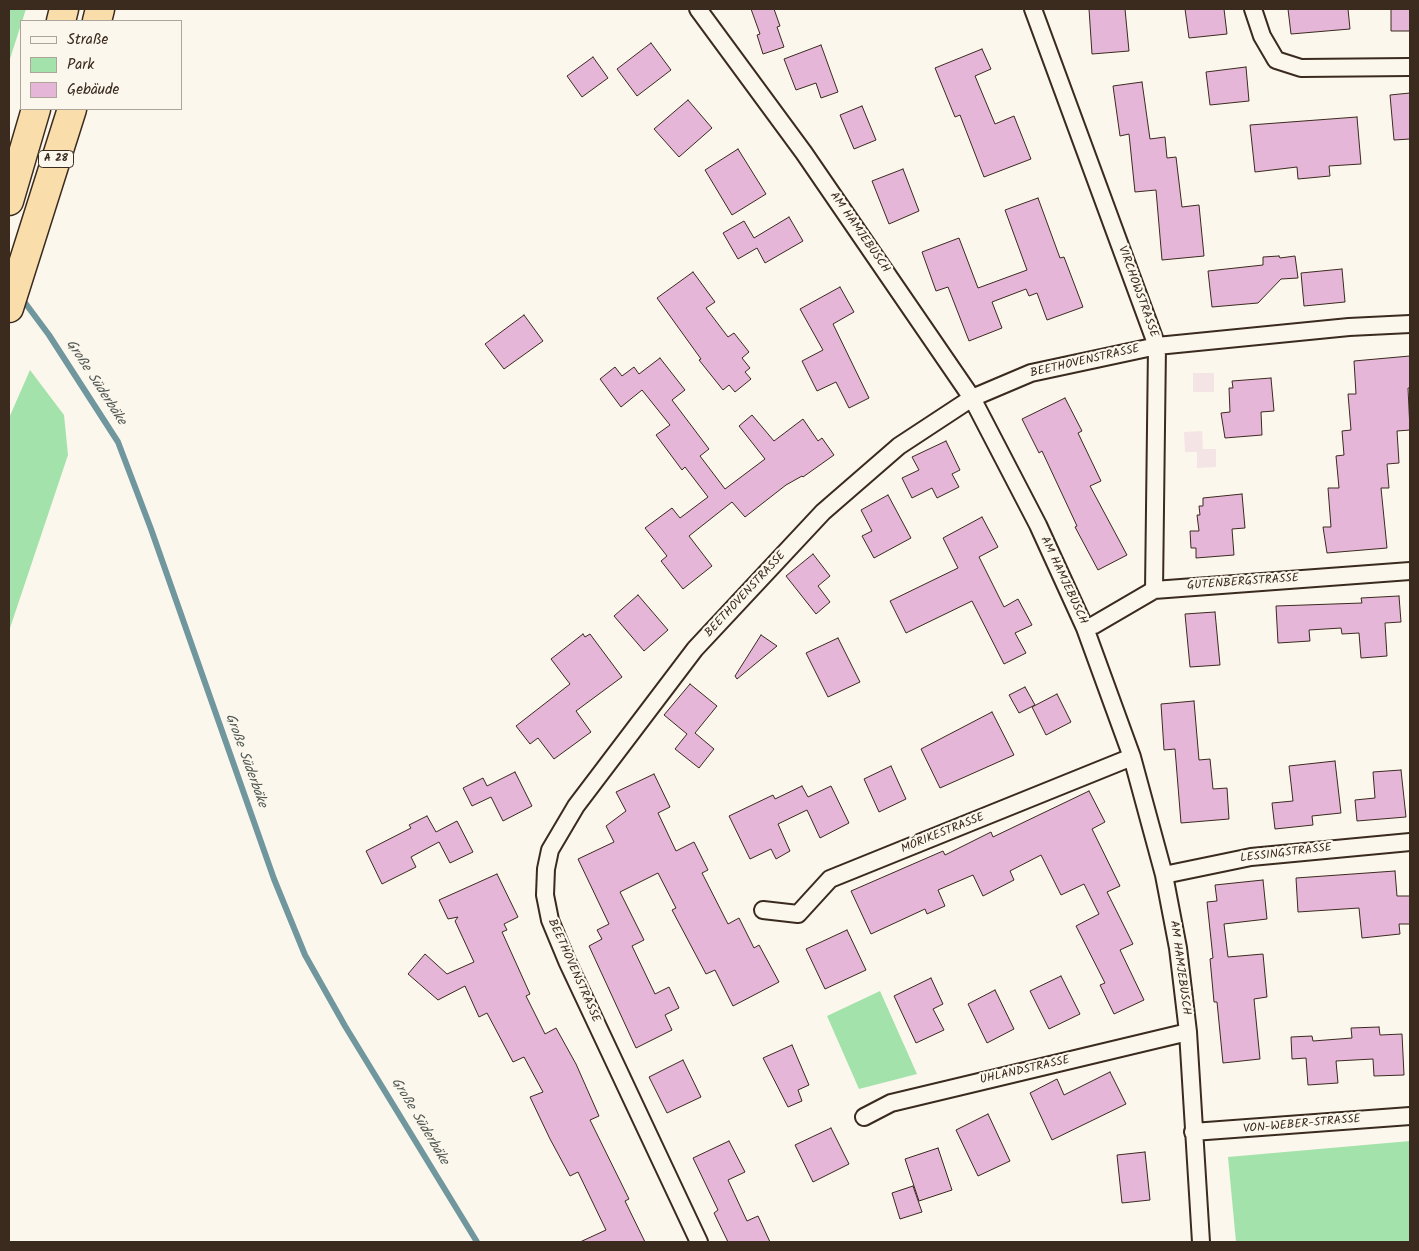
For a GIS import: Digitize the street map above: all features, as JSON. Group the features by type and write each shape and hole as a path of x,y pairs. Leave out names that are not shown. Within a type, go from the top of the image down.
{"highway":[{"name":"A 28","path":"11,194 36,110"},
{"name":"A 28","path":"9,308 72,110"}],"street":[{"name":"AM HAMJEBUSCH","path":"698,9 804,153 972,398 1038,525 1085,628 1132,757 1164,876 1178,948 1188,1032 1200,1242"},
{"name":"VIRCHOWSTRASSE","path":"1033,9 1157,346 1154,590"},
{"path":"1253,9 1262,36 1276,60 1301,68 1410,67"},
{"name":"BEETHOVENSTRASSE","path":"699,1242 550,920 545,895 546,869 550,850 576,806 694,649 823,512 899,446 972,398 1031,373 1157,346 1321,330 1410,324"},
{"name":"GUTENBERGSTRASSE","path":"1085,628 1094,625 1154,590 1410,571"},
{"name":"MÖRIKESTRASSE","path":"763,910 798,914 830,879 1132,757"},
{"name":"LESSINGSTRASSE","path":"1164,876 1251,857 1410,842"},
{"name":"UHLANDSTRASSE","path":"864,1117 891,1103 1188,1032"},
{"name":"VON-WEBER-STRASSE","path":"1193,1132 1410,1116"}],"shaded area":[{"path":"1193,373 1214,373 1214,392 1193,392"},
{"path":"1202,431 1203,449 1216,449 1216,467 1197,468 1197,452 1185,452 1184,432"}],"green space":[{"path":"9,9 26,9 22,20 20,20 20,28 9,62"},
{"path":"30,370 64,415 68,455 9,631 9,418"},
{"path":"880,991 917,1074 859,1089 827,1016"},
{"path":"1410,1141 1410,1242 1236,1242 1228,1157"}],"building":[{"path":"751,9 774,9 780,26 777,27 784,47 763,54 757,35 760,34"},
{"path":"1089,9 1125,9 1129,51 1092,54"},
{"path":"1185,9 1224,9 1227,34 1189,38"},
{"path":"1288,9 1348,9 1350,29 1291,34"},
{"path":"1391,9 1410,9 1410,31 1391,31"},
{"path":"651,43 671,70 637,96 617,69"},
{"path":"821,45 838,92 821,98 816,83 796,90 784,59"},
{"path":"982,49 991,69 975,76 995,124 1014,116 1031,159 984,177 960,115 955,117 935,68"},
{"path":"593,57 608,78 582,97 567,76"},
{"path":"1246,67 1249,101 1210,105 1206,72"},
{"path":"1142,82 1150,139 1165,137 1167,158 1176,157 1182,207 1199,205 1204,256 1162,260 1156,190 1135,192 1129,134 1120,136 1113,86"},
{"path":"1410,93 1410,139 1394,140 1390,95"},
{"path":"688,100 712,128 679,157 654,129"},
{"path":"862,106 876,140 854,149 840,115"},
{"path":"1357,117 1361,164 1329,166 1330,176 1298,179 1297,167 1255,172 1250,125"},
{"path":"738,149 766,194 732,215 705,170"},
{"path":"903,169 919,211 889,224 872,181"},
{"path":"1038,198 1060,258 1064,257 1083,307 1047,320 1037,293 1029,296 1026,289 992,302 1002,328 969,341 948,287 936,291 922,252 959,238 978,288 1027,270 1005,210"},
{"path":"789,217 803,241 765,263 757,248 738,259 723,233 744,221 754,238"},
{"path":"1279,256 1280,258 1295,256 1298,278 1281,279 1258,303 1212,307 1208,271 1263,265 1263,257"},
{"path":"1342,269 1345,302 1304,306 1301,273"},
{"path":"693,272 715,302 706,308 728,337 734,333 749,352 742,358 750,368 745,372 751,379 735,392 729,385 723,390 699,360 701,359 657,298"},
{"path":"840,287 854,312 833,324 869,398 849,408 836,382 817,391 802,361 823,350 800,309"},
{"path":"524,315 543,341 504,369 485,344"},
{"path":"1410,356 1410,388 1408,388 1410,430 1397,431 1399,463 1387,464 1389,488 1381,488 1387,548 1327,553 1323,527 1331,527 1328,488 1339,488 1336,456 1344,455 1342,431 1351,430 1348,394 1356,394 1354,361"},
{"path":"660,358 685,390 672,400 709,449 700,456 725,489 765,459 739,426 752,415 774,441 803,419 818,441 822,438 834,455 803,477 786,485 745,517 732,502 689,536 712,566 683,589 661,561 667,556 645,528 672,508 680,518 708,497 685,467 682,470 656,435 670,425 642,390 621,407 600,379 615,367 622,376 634,367 639,374"},
{"path":"1271,378 1274,411 1261,412 1262,435 1225,438 1221,413 1230,412 1229,388 1233,388 1232,381"},
{"path":"1065,398 1082,431 1078,433 1101,481 1090,486 1127,555 1098,570 1075,527 1077,526 1042,451 1039,453 1022,419"},
{"path":"946,441 960,470 952,474 959,487 937,498 932,488 912,498 902,478 919,470 912,457"},
{"path":"1242,494 1245,528 1232,529 1234,555 1196,558 1196,548 1191,548 1190,531 1199,531 1197,515 1200,515 1199,506 1203,506 1203,498"},
{"path":"888,495 911,538 874,558 862,536 872,531 861,510"},
{"path":"982,517 998,547 979,557 1004,607 1018,599 1032,625 1015,633 1026,653 1004,664 972,601 906,633 890,601 958,568 943,538"},
{"path":"813,554 830,576 818,586 830,602 816,614 786,576"},
{"path":"638,595 668,630 644,651 614,616"},
{"path":"1399,596 1401,622 1385,623 1387,656 1361,658 1359,633 1342,634 1341,628 1309,630 1310,641 1278,643 1276,606 1362,603 1361,598"},
{"path":"1215,612 1220,665 1190,667 1185,614"},
{"path":"583,634 585,637 590,634 622,677 576,711 591,732 554,759 538,738 530,744 516,726 570,684 551,659"},
{"path":"761,635 777,646 737,679 735,676"},
{"path":"838,638 860,682 828,697 806,653"},
{"path":"690,684 717,706 695,733 714,749 699,768 675,749 687,734 664,715"},
{"path":"1025,687 1035,705 1019,713 1009,695"},
{"path":"1057,694 1071,722 1046,735 1032,707"},
{"path":"1194,701 1199,760 1210,759 1213,789 1227,788 1229,819 1181,823 1175,749 1164,750 1161,704"},
{"path":"992,712 1014,755 940,788 921,749"},
{"path":"1335,761 1341,813 1312,816 1313,825 1275,829 1272,803 1293,801 1289,766"},
{"path":"891,766 906,799 879,812 864,779"},
{"path":"1401,770 1406,817 1357,821 1355,800 1375,798 1373,772"},
{"path":"515,772 532,806 503,821 491,797 472,806 463,788 483,778 487,786"},
{"path":"654,774 670,807 658,813 676,851 694,842 708,870 702,873 728,924 739,918 754,948 759,945 779,982 733,1006 715,970 706,974 672,910 676,908 658,873 620,892 644,940 632,946 655,994 669,987 679,1008 665,1015 672,1030 636,1048 589,946 602,939 597,930 609,924 578,859 614,842 606,826 626,811 616,792"},
{"path":"802,786 808,797 831,786 849,823 820,838 807,810 778,824 790,851 776,859 771,849 750,859 729,816 773,795 775,799"},
{"path":"1089,791 1105,822 1092,829 1120,886 1107,892 1133,944 1120,950 1144,1000 1114,1014 1100,985 1105,983 1076,926 1099,914 1084,884 1061,895 1041,855 1010,871 1014,880 983,896 973,875 938,890 945,906 927,914 925,909 871,934 851,891 943,851 945,855 991,832 993,837"},
{"path":"427,816 436,832 457,821 473,852 450,863 439,842 411,857 416,867 382,884 366,851 411,828 409,825"},
{"path":"1395,871 1397,896 1410,896 1410,924 1399,924 1400,934 1362,938 1359,908 1298,912 1296,878"},
{"path":"497,874 518,917 504,924 507,930 502,932 530,994 526,996 545,1034 556,1028 576,1064 599,1116 590,1120 629,1199 625,1201 645,1242 580,1242 606,1230 578,1172 570,1176 530,1097 543,1092 524,1057 513,1062 487,1013 479,1017 465,986 438,1000 408,974 425,954 447,974 474,962 455,921 458,917 448,919 439,900"},
{"path":"1263,880 1267,919 1224,924 1228,957 1263,954 1267,997 1254,999 1260,1059 1223,1063 1217,1002 1214,1002 1210,959 1213,958 1207,902 1217,901 1215,885"},
{"path":"847,930 866,970 825,989 806,949"},
{"path":"1061,976 1080,1014 1049,1029 1030,991"},
{"path":"931,978 943,1004 933,1009 944,1030 916,1043 894,996"},
{"path":"995,990 1014,1029 987,1043 968,1004"},
{"path":"1379,1027 1380,1035 1402,1034 1404,1075 1374,1076 1373,1059 1336,1061 1338,1083 1308,1085 1306,1058 1292,1059 1291,1037 1312,1036 1313,1041 1352,1038 1351,1028"},
{"path":"792,1045 809,1085 798,1090 802,1101 788,1107 763,1058"},
{"path":"683,1060 701,1097 667,1113 649,1077"},
{"path":"1110,1072 1126,1104 1052,1140 1030,1093 1057,1079 1064,1095"},
{"path":"988,1114 1010,1161 978,1176 956,1130"},
{"path":"831,1128 849,1164 813,1182 795,1145"},
{"path":"729,1141 745,1172 728,1180 747,1221 758,1216 770,1242 728,1242 714,1213 718,1210 693,1158"},
{"path":"938,1148 952,1190 919,1201 905,1159"},
{"path":"1145,1152 1150,1200 1122,1203 1117,1155"},
{"path":"913,1186 922,1212 900,1219 892,1193"}],"waterway":[{"name":"Große Süderbäke","path":"20,296 49,335 118,442 151,529 274,879 305,955 345,1026 477,1242"}]}
